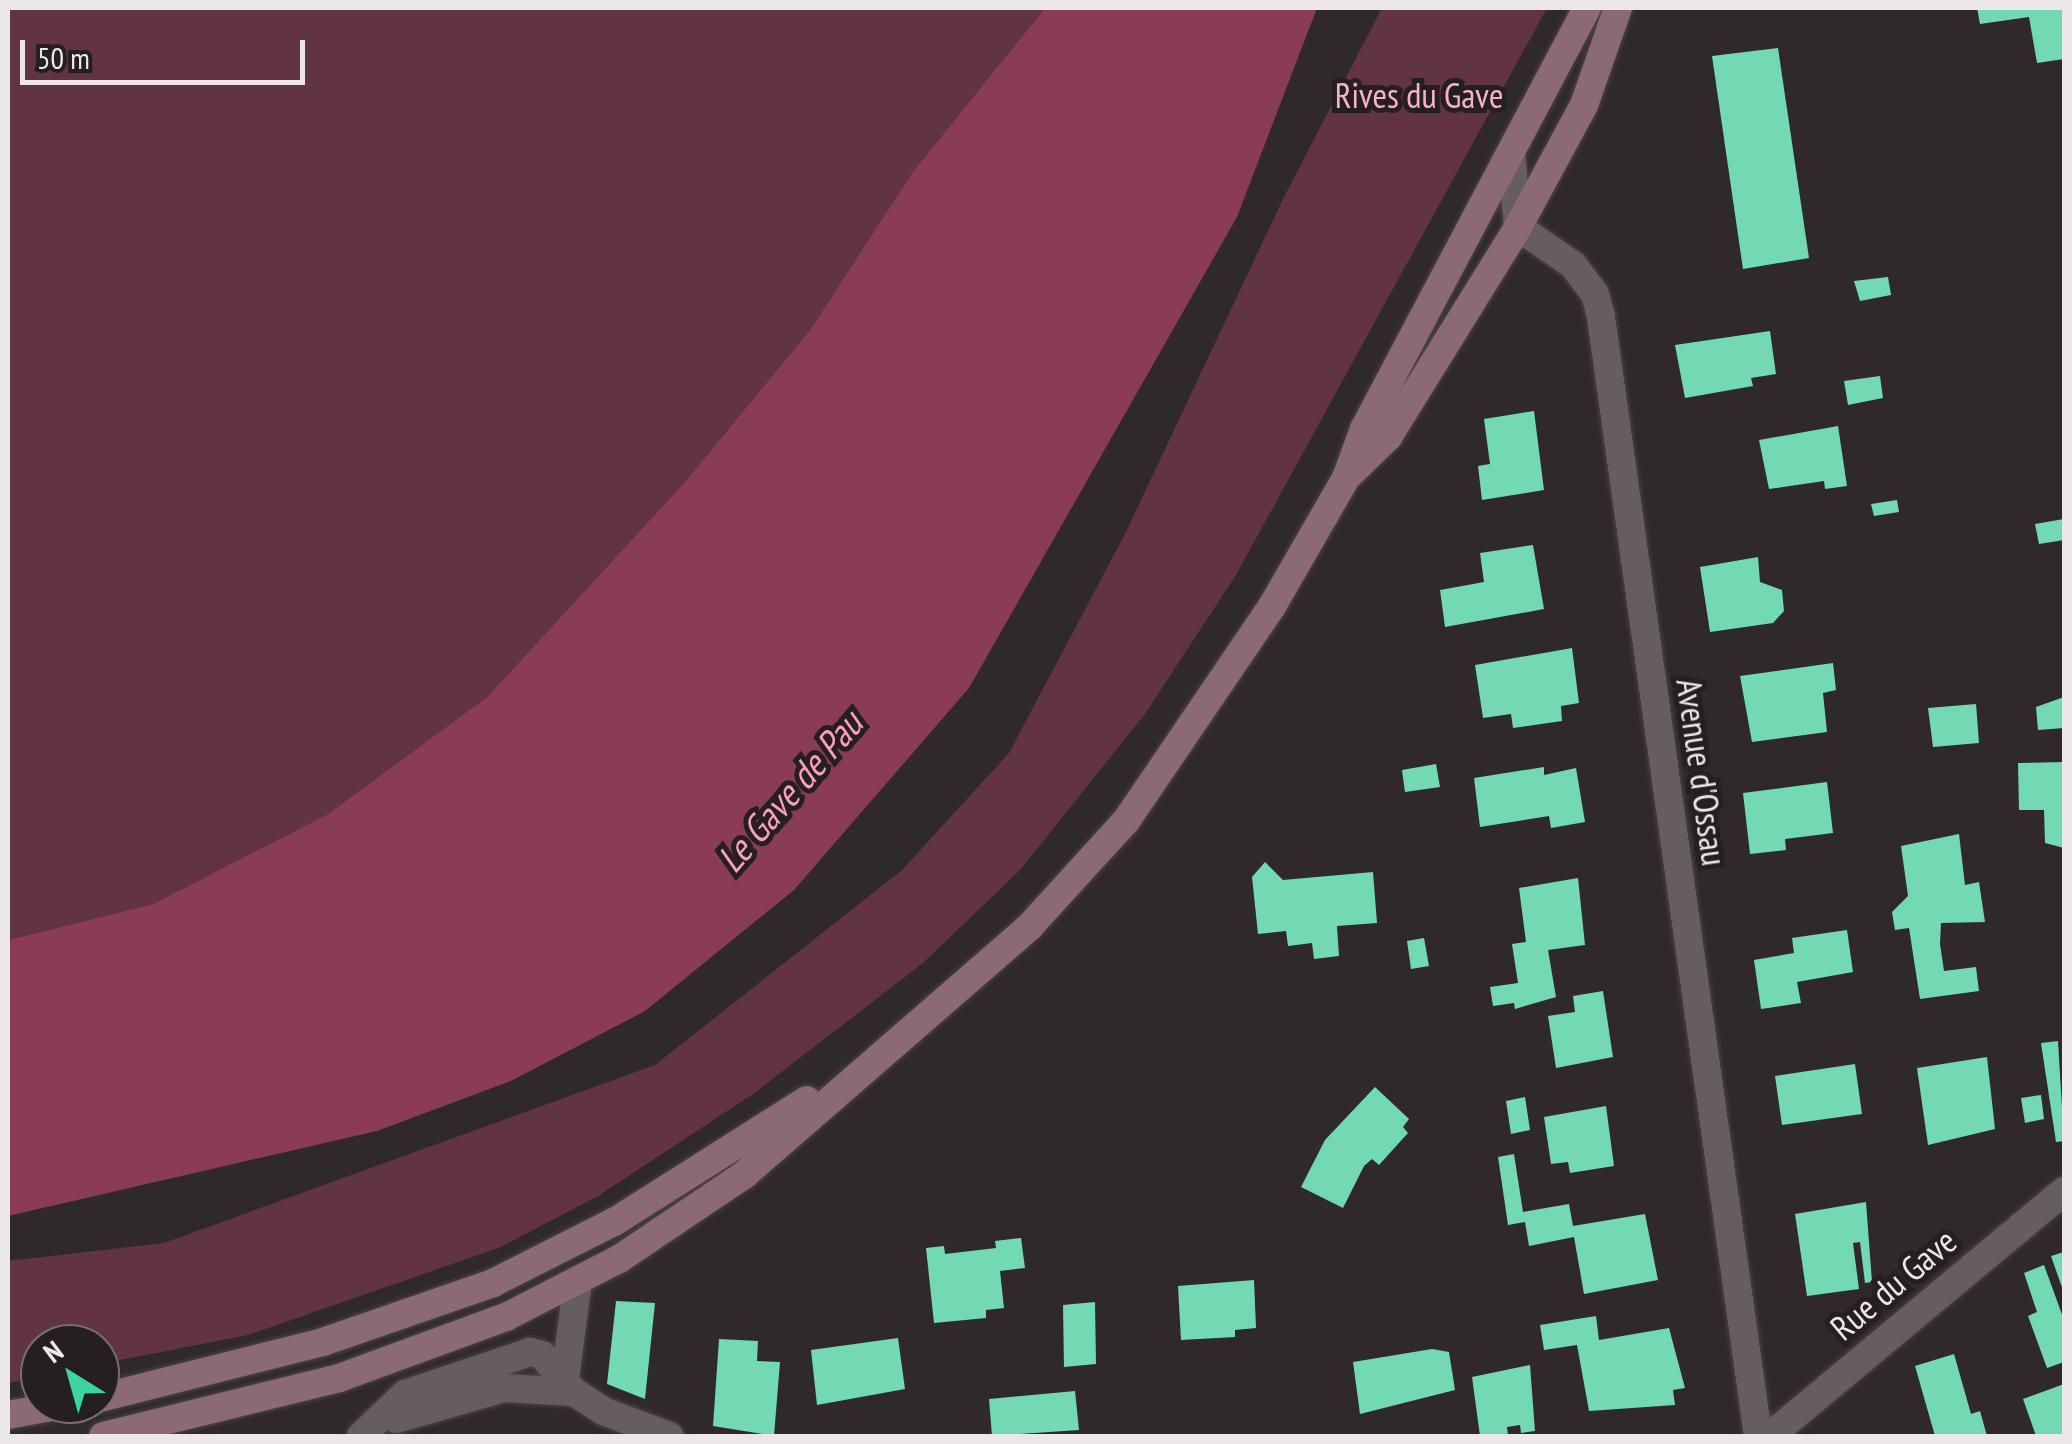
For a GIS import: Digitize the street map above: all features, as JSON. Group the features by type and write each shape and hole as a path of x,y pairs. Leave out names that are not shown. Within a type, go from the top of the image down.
{"main road":[{"path":"103,1436 339,1378 506,1317 578,1280 744,1175 1030,926 1126,821 1230,674 1346,478 1364,429 1588,8"},
{"path":"1346,478 1388,437 1518,227 1584,105 1618,8"},
{"path":"120,1393 323,1342 493,1283 729,1152 926,1019"}],"street":[{"path":"1511,153 1518,227"},
{"name":"Avenue d'Ossau","path":"1518,227 1573,265 1595,294 1601,317 1758,1436"},
{"name":"Rue du Gave","path":"1770,1436 2064,1191"},
{"path":"570,1385 578,1280"},
{"path":"362,1436 416,1409 504,1388 570,1385 669,1436"}],"green space":[{"path":"8,8 1045,8 914,172 810,330 684,483 487,697 328,814 153,904 8,940"},
{"name":"Rives du Gave","path":"1382,8 1547,8 1236,575 1145,714 1021,869 923,963 753,1094 598,1196 501,1247 248,1335 120,1360 120,1324 20,1324 20,1380 8,1383 8,1261 164,1243 655,1065 902,870 1009,753 1125,534 1283,199"}],"water":[{"name":"Le Gave de Pau","path":"1045,8 1317,8 1237,217 969,688 794,890 645,1011 511,1081 377,1131 8,1216 8,940 153,904 328,814 487,697 684,483 810,330 913,172"}],"building":[{"path":"1977,8 2064,8 2064,59 2037,63 2029,17 1980,24"},
{"path":"1778,48 1809,258 1743,269 1712,56"},
{"path":"1888,277 1891,295 1860,301 1854,281"},
{"path":"1770,331 1776,374 1751,378 1753,386 1685,398 1675,345"},
{"path":"1880,376 1883,398 1848,405 1844,381"},
{"path":"1534,411 1544,490 1482,500 1478,466 1490,464 1484,419"},
{"path":"1838,426 1847,486 1825,489 1824,481 1769,489 1759,440"},
{"path":"1897,500 1899,512 1874,516 1871,504"},
{"path":"2064,519 2064,540 2039,544 2035,524"},
{"path":"1533,545 1544,609 1445,627 1440,590 1484,582 1480,553"},
{"path":"1758,557 1760,582 1782,590 1784,611 1773,623 1710,632 1700,567"},
{"path":"1572,648 1579,703 1561,706 1562,721 1513,728 1511,714 1483,718 1475,665"},
{"path":"1833,663 1836,690 1823,693 1827,732 1752,742 1740,676"},
{"path":"2064,697 2064,728 2038,730 2036,707"},
{"path":"1976,704 1979,743 1933,747 1928,708"},
{"path":"2064,762 2064,848 2045,843 2044,810 2019,810 2018,763"},
{"path":"1436,764 1440,787 1405,792 1402,770"},
{"path":"1544,767 1544,775 1576,768 1585,822 1551,828 1549,816 1480,827 1474,778"},
{"path":"1827,782 1833,833 1785,839 1786,850 1750,854 1743,793"},
{"path":"1959,834 1965,885 1979,882 1985,922 1941,923 1940,944 1944,971 1976,967 1979,991 1920,999 1909,928 1895,930 1892,912 1908,896 1901,846"},
{"path":"1265,862 1283,880 1373,872 1377,923 1337,926 1339,956 1314,959 1312,943 1288,946 1286,931 1258,934 1252,877"},
{"path":"1578,878 1585,945 1548,950 1556,997 1515,1009 1514,1003 1493,1006 1490,987 1518,983 1512,944 1526,942 1519,888"},
{"path":"1847,930 1853,972 1797,982 1801,1003 1761,1009 1754,960 1794,953 1792,938"},
{"path":"1424,938 1429,966 1411,969 1407,941"},
{"path":"1603,991 1613,1057 1556,1068 1548,1016 1575,1012 1573,996"},
{"path":"2058,1041 2064,1141 2056,1142 2041,1043"},
{"path":"1987,1057 1995,1129 1928,1145 1917,1068"},
{"path":"1855,1064 1862,1114 1782,1125 1775,1076"},
{"path":"1375,1087 1409,1119 1403,1127 1408,1133 1379,1165 1372,1159 1364,1166 1343,1208 1301,1187 1325,1140"},
{"path":"2041,1095 2044,1119 2025,1123 2021,1098"},
{"path":"1525,1097 1530,1130 1511,1134 1506,1101"},
{"path":"1606,1106 1614,1166 1570,1173 1568,1162 1551,1164 1544,1117"},
{"path":"1514,1154 1523,1212 1569,1204 1573,1226 1645,1214 1658,1280 1584,1294 1574,1237 1529,1246 1525,1222 1508,1225 1498,1157"},
{"path":"1866,1202 1872,1282 1865,1283 1860,1242 1853,1243 1859,1289 1807,1296 1795,1214"},
{"path":"1021,1238 1025,1268 1000,1271 1004,1308 986,1310 986,1318 934,1323 926,1248 944,1246 945,1254 996,1248 995,1241"},
{"path":"2064,1252 2064,1293 2051,1256"},
{"path":"2044,1265 2064,1320 2064,1362 2047,1368 2028,1316 2037,1312 2024,1273"},
{"path":"1254,1280 1256,1328 1235,1330 1235,1337 1181,1340 1178,1286"},
{"path":"616,1301 655,1303 645,1399 607,1384"},
{"path":"1095,1302 1096,1364 1064,1367 1063,1305"},
{"path":"1596,1316 1599,1340 1669,1328 1685,1388 1673,1390 1675,1405 1589,1411 1577,1345 1544,1350 1540,1325"},
{"path":"898,1338 905,1389 817,1405 811,1350"},
{"path":"719,1339 758,1341 757,1361 780,1362 774,1436 713,1426"},
{"path":"1432,1349 1449,1352 1455,1390 1360,1414 1353,1362"},
{"path":"1954,1354 1971,1414 1980,1411 1987,1436 1935,1436 1915,1366"},
{"path":"1530,1365 1535,1431 1521,1433 1520,1425 1507,1427 1508,1436 1480,1436 1472,1377"},
{"path":"2064,1384 2064,1436 2036,1436 2023,1399"},
{"path":"1075,1391 1079,1430 992,1436 989,1399"}]}
